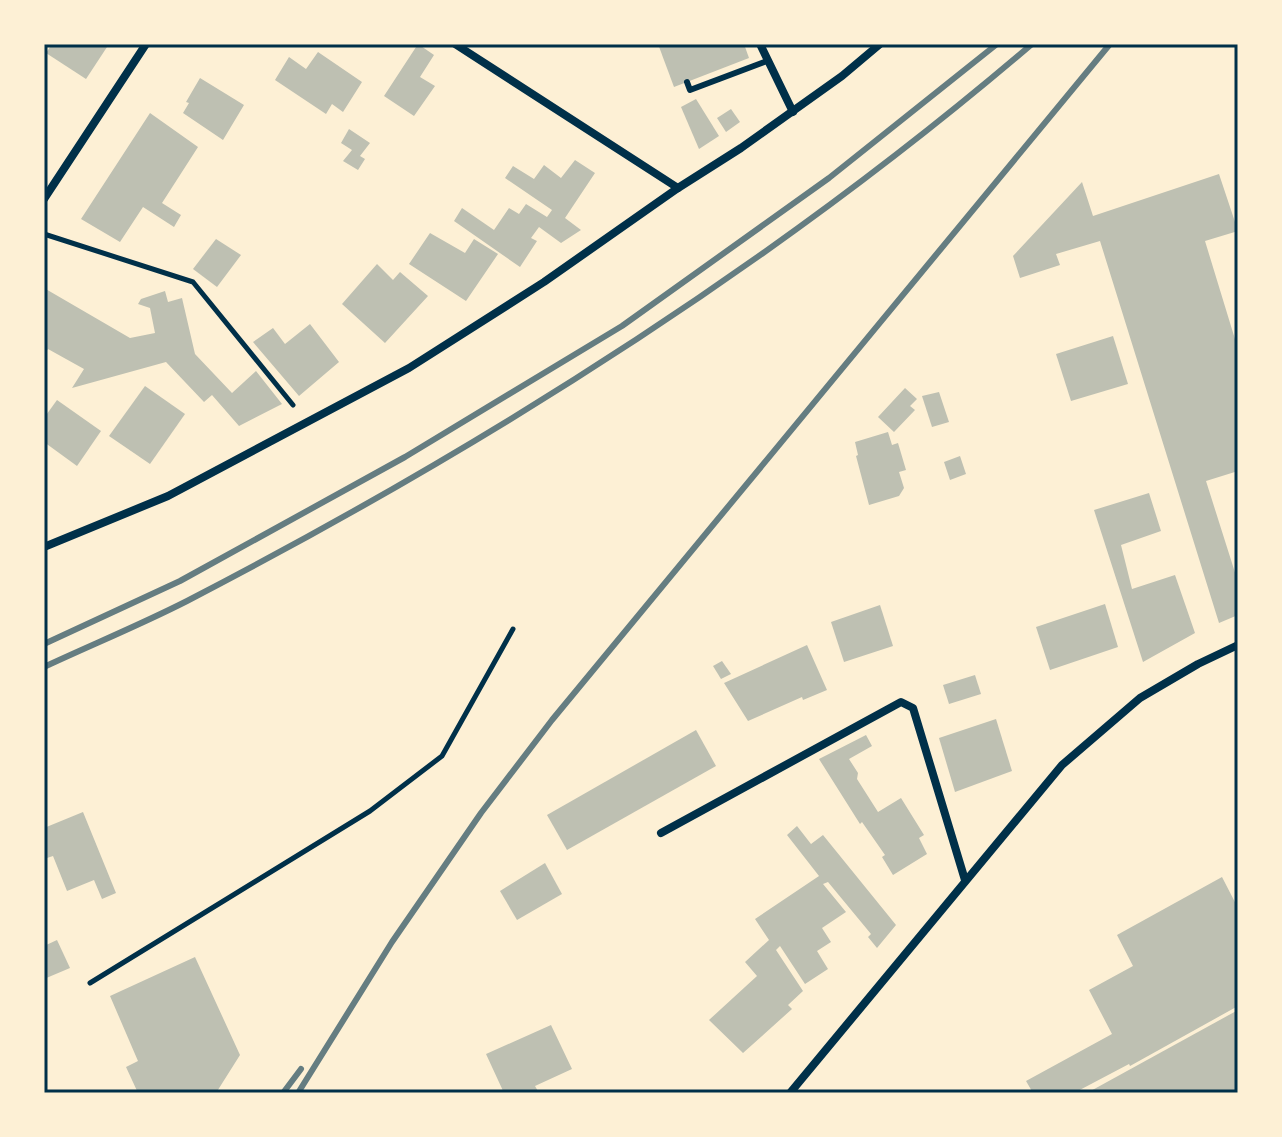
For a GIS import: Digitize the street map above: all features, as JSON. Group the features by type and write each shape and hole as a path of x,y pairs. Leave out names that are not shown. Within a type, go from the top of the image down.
{"street":[{"path":"44,199 146,44"},
{"path":"455,44 678,188"},
{"path":"760,44 793,112"},
{"path":"44,547 168,496 409,368 544,282 793,112 880,44"},
{"path":"790,1093 1062,765 1140,698 1238,645"},
{"path":"661,833 901,702 913,708 965,880"}],"lane":[{"path":"687,82 690,90 767,61"}],"path":[{"path":"44,234 193,282 306,423"},
{"path":"90,983 370,811 442,756 513,629"}],"building":[{"path":"52,44 109,44 86,79 46,53"},
{"path":"418,44 434,55 420,77 435,86 414,116 384,96"},
{"path":"658,44 744,44 749,58 674,87"},
{"path":"318,52 362,82 343,112 332,104 326,114 275,80 289,57 306,69"},
{"path":"200,78 244,105 223,140 183,113"},
{"path":"696,99 719,136 699,149 681,107"},
{"path":"731,109 740,122 726,132 717,118"},
{"path":"150,113 198,147 162,203 181,215 174,227 143,207 120,242 81,219"},
{"path":"349,129 370,143 360,156 365,159 358,170 343,161 352,150 341,143"},
{"path":"575,160 595,173 565,218 581,230 561,243 539,227 531,238 537,241 520,267 454,221 462,208 494,230 509,208 519,214 526,204 547,217 552,210 505,178 513,166 534,179 544,165 561,178"},
{"path":"1219,174 1238,231 1205,241 1238,349 1238,444 1235,444 1238,471 1206,481 1238,582 1238,615 1219,623 1100,241 1056,254 1060,265 1020,278 1013,256 1082,182 1093,216"},
{"path":"430,233 465,253 474,239 498,254 466,301 409,264"},
{"path":"216,239 241,255 217,287 193,269"},
{"path":"377,264 393,280 400,272 428,296 385,343 342,304"},
{"path":"44,288 130,338 155,333 150,308 138,304 141,299 165,291 168,302 182,298 195,354 232,393 256,371 282,404 239,426 212,395 204,402 166,362 72,388 84,369 48,349 44,351"},
{"path":"310,324 339,362 299,396 253,342 273,328 285,344"},
{"path":"1113,336 1128,384 1071,401 1056,354"},
{"path":"145,386 185,414 150,464 109,436"},
{"path":"905,388 917,399 910,406 915,410 894,432 878,417"},
{"path":"939,392 949,422 932,427 922,396"},
{"path":"57,400 101,431 77,466 44,442 44,418"},
{"path":"888,432 892,445 898,443 906,470 899,472 904,488 899,496 869,505 855,442"},
{"path":"960,456 966,474 950,480 944,462"},
{"path":"1149,493 1161,531 1121,545 1132,589 1175,575 1195,633 1143,662 1094,510"},
{"path":"1105,604 1118,647 1050,670 1036,627"},
{"path":"880,605 893,646 844,662 831,622"},
{"path":"807,645 827,690 803,700 802,697 748,721 724,683"},
{"path":"722,661 731,674 721,679 713,666"},
{"path":"975,675 981,694 949,704 943,685"},
{"path":"996,719 1012,771 955,792 939,738"},
{"path":"696,730 716,766 567,850 547,815"},
{"path":"866,735 872,746 849,759 858,773 857,779 878,812 901,798 924,835 919,838 927,854 893,875 882,857 885,855 862,822 860,824 819,759"},
{"path":"83,812 116,893 102,899 94,880 67,891 53,856 47,858 44,851 44,828"},
{"path":"797,826 811,844 823,835 896,925 877,948 868,937 871,934 828,882 823,884 846,912 822,928 831,942 817,951 828,969 805,984 780,946 776,950 803,991 788,1005 792,1009 743,1053 709,1020 757,976 745,962 769,940 755,919 819,876 787,835"},
{"path":"545,863 562,894 517,920 500,891"},
{"path":"1222,877 1238,908 1238,1006 1074,1093 1033,1093 1026,1081 1112,1034 1089,990 1133,966 1117,935"},
{"path":"57,940 70,968 44,979 44,946"},
{"path":"195,957 240,1055 216,1093 138,1093 126,1067 138,1061 110,996"},
{"path":"1238,1010 1238,1093 1087,1093"},
{"path":"551,1025 572,1069 535,1086 539,1093 504,1093 486,1054"}],"railway":[{"path":"44,644 180,581 405,457 622,326 829,178 997,44"},
{"path":"44,667 169,610 299,542 518,415 731,276 834,202 1032,44"},
{"path":"298,1093 392,942 481,813 552,720 1110,44"},
{"path":"283,1093 301,1069"}]}
